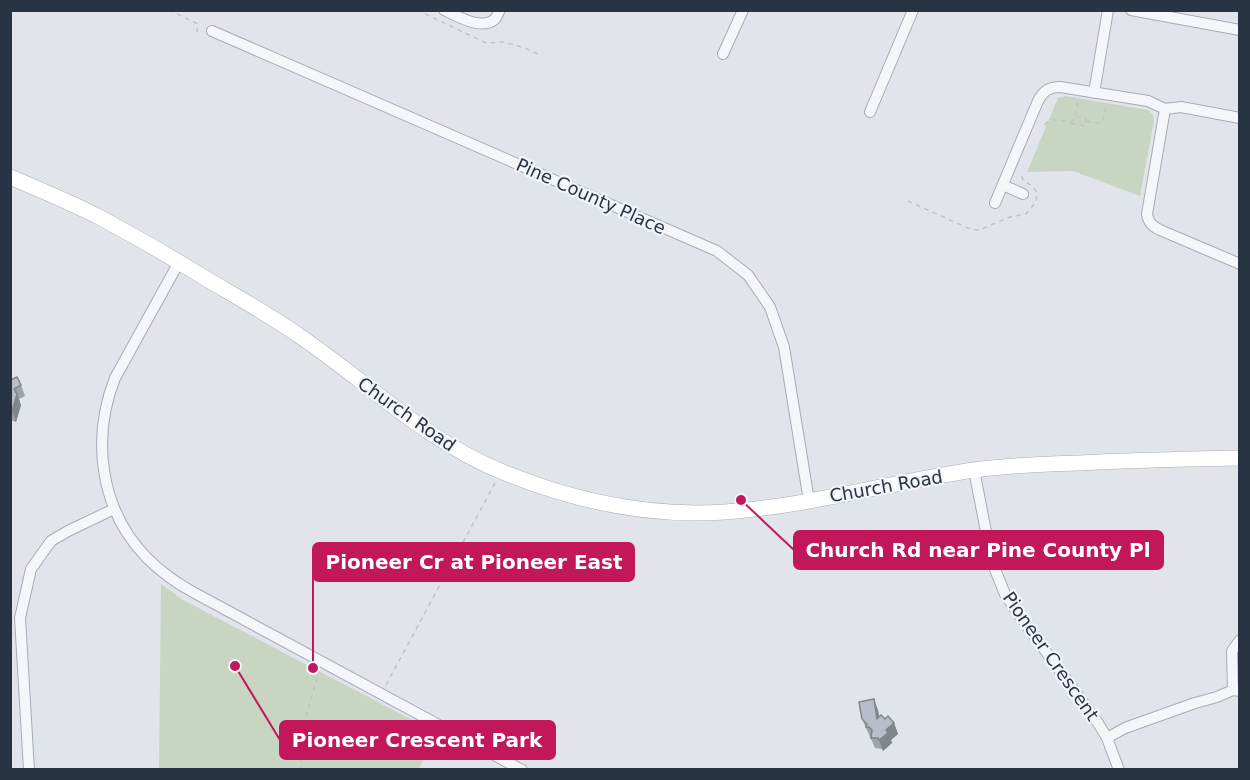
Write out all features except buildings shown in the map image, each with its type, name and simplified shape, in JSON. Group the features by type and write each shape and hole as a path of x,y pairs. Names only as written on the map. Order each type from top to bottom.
{"main road":[{"name":"Church Road","path":"10,177 100,218 275,319 328,355 433,436 519,479 585,499 652,510 723,512 808,501 974,470 1019,465 1239,458"}],"street":[{"path":"444,10 473,23 484,24 495,20 500,10"},
{"path":"723,54 743,10"},
{"path":"870,112 913,10"},
{"path":"1094,93 1108,10"},
{"path":"1131,10 1239,30"},
{"name":"Pine County Place","path":"212,31 717,251 748,275 770,307 784,347 808,501"},
{"path":"995,203 1038,101 1044,92 1054,87 1148,101 1165,109 1186,107 1239,118"},
{"path":"1165,109 1147,214 1150,224 1239,264"},
{"path":"1003,185 1023,194"},
{"path":"179,262 122,364 106,403 102,429 102,460 108,493 123,527 145,557 175,582 522,770"},
{"name":"Pioneer Crescent","path":"974,470 992,562 1005,594 1087,707 1107,738 1119,770"},
{"path":"29,770 20,618 30,569 51,541 114,508"},
{"path":"1107,738 1125,728 1236,691 1232,651 1239,640"}],"path":[{"path":"169,10 198,24 197,32 212,31"},
{"path":"417,10 486,42 504,42 542,56"},
{"path":"1068,122 1074,120 1079,94"},
{"path":"1075,116 1086,119 1086,121 1102,122 1107,99"},
{"path":"1045,124 1052,119 1085,126 1086,121"},
{"path":"908,201 968,228 979,230 1010,217 1022,216 1032,209 1036,202 1037,192 1022,177"},
{"path":"381,694 495,482"},
{"path":"301,770 302,731 322,662"}],"green space":[{"path":"1065,96 1148,110 1153,115 1154,121 1140,196 1073,171 1027,172 1058,98"},
{"path":"161,584 183,600 437,733 419,769 159,769"}],"place":[{"name":"Church Rd near Pine County Pl","path":"741,500"},
{"name":"Pioneer Crescent Park","path":"235,666"},
{"name":"Pioneer Cr at Pioneer East","path":"313,668"}]}
